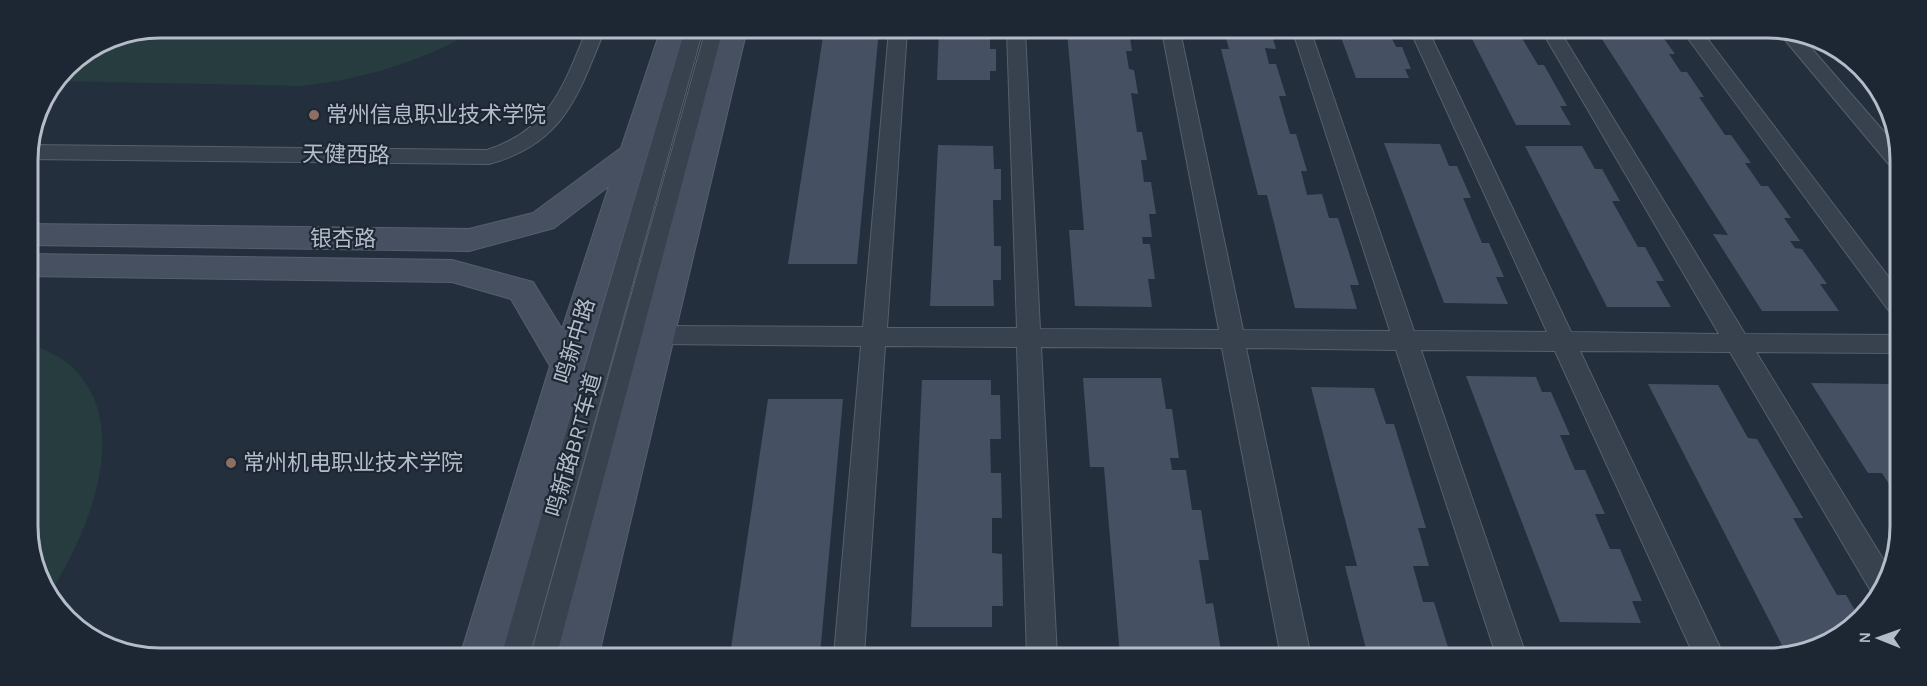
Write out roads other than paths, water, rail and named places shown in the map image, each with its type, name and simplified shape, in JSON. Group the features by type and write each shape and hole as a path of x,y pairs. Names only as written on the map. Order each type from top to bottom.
{"main road":[{"name":"鸣新中路","path":"483,648 567,366 670,38"},
{"path":"580,648 733,38"},
{"name":"银杏路","path":"38,234 469,240 543,221 634,153"},
{"name":"银杏路","path":"38,265 452,271 522,290 567,366"}],"lane":[{"name":"天健西路","path":"38,152 489,157 520,146 543,129 561,108 592,38"},
{"name":"鸣新路BRT车道","path":"517,648 691,38"},
{"name":"鸣新路BRT车道","path":"548,648 713,38"},
{"path":"850,648 897,38"},
{"path":"1016,38 1042,648"},
{"path":"1172,38 1294,648"},
{"path":"1304,38 1509,648"},
{"path":"1423,38 1705,648"},
{"path":"1555,38 1878,577"},
{"path":"1697,38 1890,296"},
{"path":"1796,41 1889,151"},
{"path":"659,335 1890,344"}],"place":[{"name":"常州信息职业技术学院","path":"314,115"},
{"name":"常州机电职业技术学院","path":"231,463"}]}
